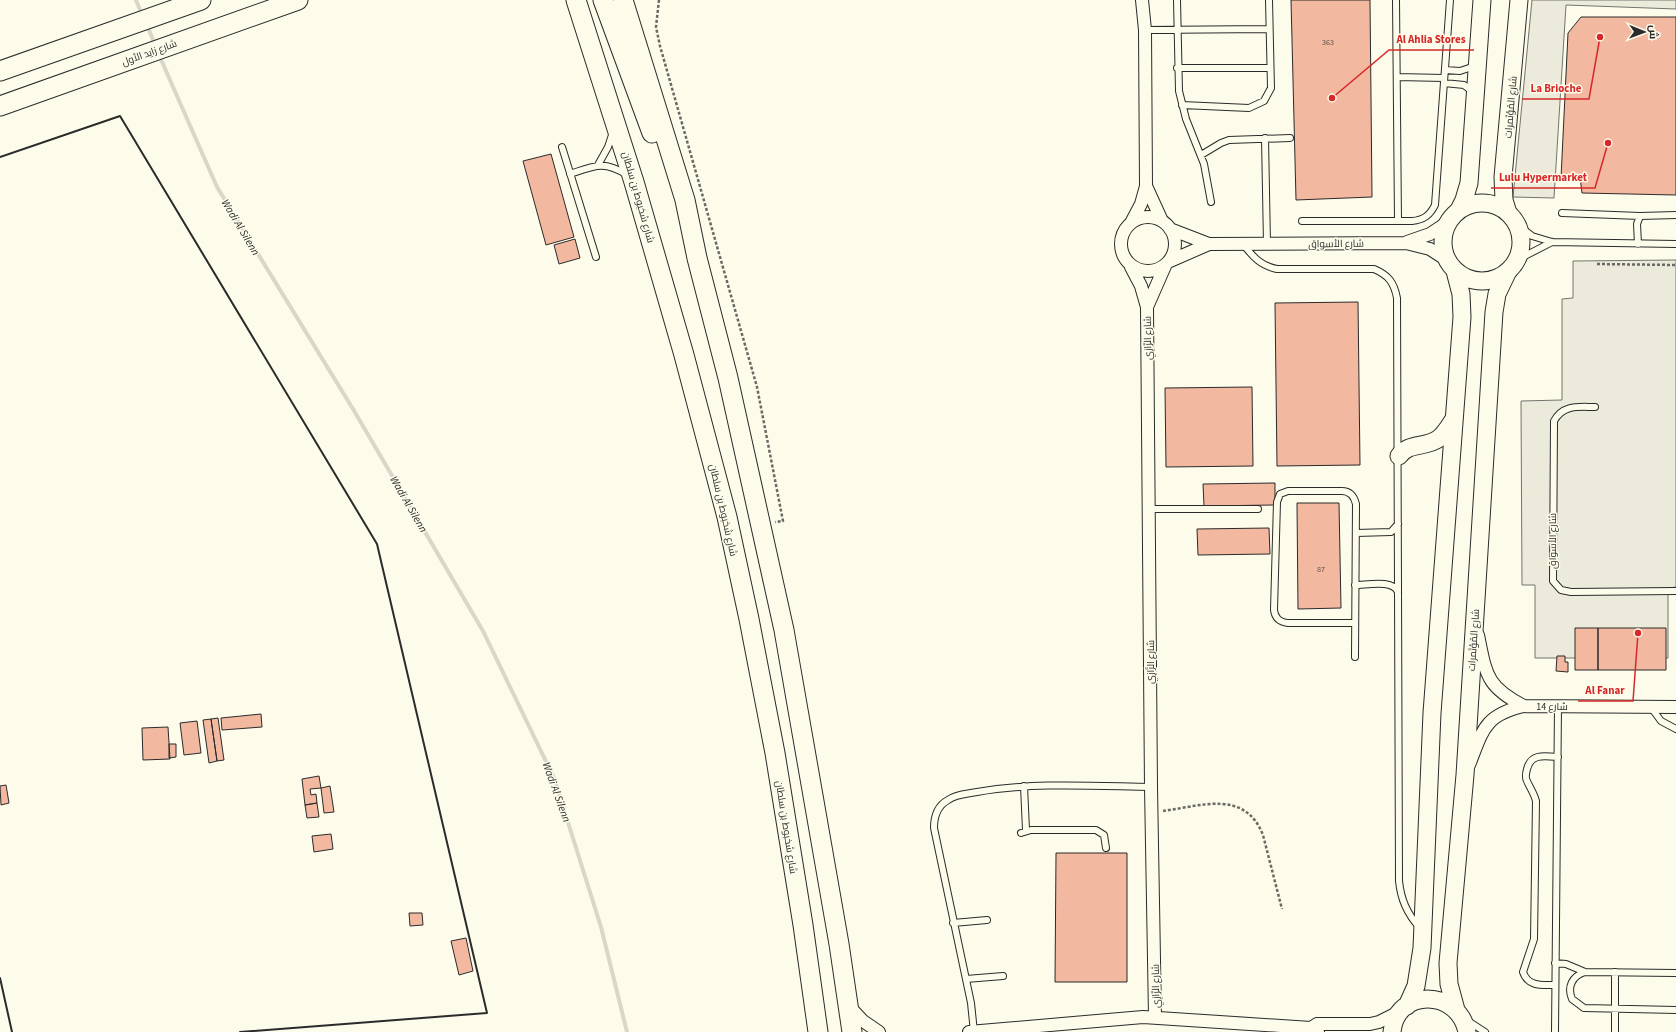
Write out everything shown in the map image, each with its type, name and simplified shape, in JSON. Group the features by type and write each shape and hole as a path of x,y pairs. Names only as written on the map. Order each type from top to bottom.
{"main road":[{"path":"0,71 201,0"},
{"name":"شارع زايد الأول","path":"0,106 298,0"},
{"path":"563,0 594,53"},
{"name":"شارع شخبوط بن سلطان","path":"576,0 634,182 714,466 748,612 775,753 803,925 818,1032"},
{"path":"603,0 658,148 685,200"},
{"path":"623,0 685,200 697,258 740,430 759,524 784,630 852,1032"},
{"path":"632,0 633,34"}],"street":[{"path":"1142,0 1145,30 1146,186 1141,204 1132,221 1124,231 1120,244 1123,257 1131,267 1138,270 1152,272 1167,264 1175,245 1146,186"},
{"path":"1392,1032 1396,1019 1413,994 1418,975 1423,931 1432,713 1462,304 1443,241 1454,216 1464,200 1469,184 1482,0"},
{"name":"شارع المُؤتَمرات","path":"1512,218 1504,200 1503,176 1519,0"},
{"path":"1451,265 1463,276 1481,281 1491,280 1511,266 1520,242 1512,218 1489,204 1469,205 1454,216"},
{"name":"شارع الأسواق","path":"1406,243 1430,234 1454,216"},
{"path":"1132,221 1147,217 1166,225"},
{"name":"شارع الأسواق","path":"1166,225 1209,244"},
{"name":"شارع الأسواق","path":"1167,264 1189,251 1209,244 1406,243 1430,249 1451,265"},
{"name":"شارع الرَّازِي","path":"1147,307 1155,286 1167,264"},
{"name":"شارع المُؤتَمرات","path":"1467,1032 1449,984 1448,963 1465,775 1494,312 1497,294 1511,266"},
{"name":"شارع الرَّازِي","path":"1131,267 1142,286 1147,307 1151,813 1155,1017"},
{"path":"1399,456 1410,447 1426,444 1438,438 1454,419"},
{"name":"شارع 14","path":"1475,619 1484,664 1491,681 1503,694 1524,706"},
{"name":"شارع 14","path":"1465,775 1481,734 1490,721 1502,712 1524,706 1676,706"},
{"path":"969,1032 1155,1017 1314,1030 1320,1024 1370,1024 1379,1022 1419,1000 1432,998 1449,1004 1459,1013"},
{"path":"848,1005 863,1021 879,1032"}],"lane":[{"path":"1177,0 1178,83 1182,105 1207,175 1211,202"},
{"path":"1182,105 1254,107 1264,101 1270,93 1269,0"},
{"path":"1396,0 1398,221"},
{"path":"1302,221 1418,221 1429,215 1435,204 1450,0"},
{"path":"1145,30 1270,29"},
{"path":"1445,70 1465,70 1477,65"},
{"path":"1177,68 1270,68"},
{"path":"1397,77 1444,81 1464,86 1475,95"},
{"path":"598,165 608,147 614,116"},
{"path":"1265,138 1267,244"},
{"path":"1201,155 1220,143 1229,140 1290,138"},
{"path":"562,147 596,257"},
{"path":"570,174 598,165 621,172 634,182"},
{"path":"1562,213 1640,216 1676,215"},
{"path":"1638,244 1637,224 1640,216"},
{"path":"1512,218 1532,236 1552,242 1676,244"},
{"path":"1511,266 1552,242"},
{"path":"1243,244 1256,260 1269,268 1277,270 1374,269 1391,279 1395,288 1397,298 1399,456 1398,881 1400,895 1405,908 1423,931"},
{"name":"شارع الأسواق","path":"1596,408 1568,408 1557,415 1554,421 1553,581 1561,590 1571,592 1676,592"},
{"path":"1355,623 1288,623 1280,621 1276,618 1274,610 1278,498 1280,494 1288,492 1342,491 1349,492 1355,499 1356,504 1355,657"},
{"path":"1149,509 1258,509"},
{"path":"1356,533 1391,532 1399,523"},
{"path":"1355,585 1390,584 1396,588 1399,593"},
{"path":"1555,1032 1558,706"},
{"path":"1650,706 1661,721 1676,729"},
{"path":"1555,985 1532,983 1526,978 1523,972 1534,939 1536,824 1535,795 1527,782 1526,773 1532,758 1536,756 1558,756"},
{"path":"974,1032 966,979 934,828 934,819 937,812 946,800 958,795 1024,786 1151,787"},
{"path":"1024,786 1024,832 1096,830 1104,836 1106,848"},
{"path":"953,923 987,920"},
{"path":"1555,963 1566,964 1584,972 1676,973"},
{"path":"1584,972 1576,976 1570,984 1570,994 1575,1003 1584,1008 1676,1010"},
{"path":"1615,972 1615,1032"},
{"path":"966,979 1003,976"},
{"path":"1459,1013 1485,1032"}],"path":[{"path":"659,0 656,17 659,41 757,387 783,521 759,524"},
{"path":"1597,264 1676,265"},
{"path":"1151,813 1218,803 1227,803 1243,809 1260,827 1282,909"}],"shaded area":[{"path":"1532,0 1676,0 1676,9 1566,5 1554,198 1513,197"},
{"path":"1676,260 1676,587 1668,588 1668,658 1535,658 1535,585 1522,585 1521,401 1562,400 1562,299 1573,298 1573,261"}],"building":[{"path":"1291,0 1370,0 1372,197 1296,200"},
{"path":"1581,17 1676,17 1676,195 1582,193 1580,177 1561,178 1568,33"},
{"path":"551,154 574,237 546,245 523,161"},
{"path":"575,239 580,258 559,264 554,245"},
{"path":"1358,302 1360,465 1277,466 1275,303"},
{"path":"1252,387 1253,466 1166,467 1165,388"},
{"path":"1275,483 1275,505 1204,506 1203,484"},
{"path":"1297,503 1339,503 1341,608 1298,609"},
{"path":"1269,528 1270,554 1198,555 1197,529"},
{"path":"1575,628 1598,628 1598,670 1575,670"},
{"path":"1598,628 1666,628 1666,670 1598,670"},
{"path":"1557,656 1565,656 1565,662 1568,662 1568,672 1556,671"},
{"path":"261,714 262,727 222,730 221,718"},
{"path":"218,718 224,760 217,761 211,719"},
{"path":"211,719 217,761 209,763 203,720"},
{"path":"197,721 201,753 184,755 180,723"},
{"path":"168,727 170,759 143,760 142,728"},
{"path":"169,744 176,744 176,757 169,758"},
{"path":"319,776 321,788 310,789 311,795 316,794 317,803 305,805 302,779"},
{"path":"6,785 9,803 1,805 0,786"},
{"path":"330,786 334,812 324,813 321,788"},
{"path":"317,803 319,817 307,818 305,805"},
{"path":"331,834 333,849 314,852 312,836"},
{"path":"1056,853 1127,853 1127,982 1055,982"},
{"path":"409,913 422,913 423,925 410,926"},
{"path":"466,938 473,971 459,975 451,941"}],"waterway":[{"name":"Wadi Al Silenn","path":"136,0 142,15"},
{"name":"Wadi Al Silenn","path":"147,25 155,45"},
{"name":"Wadi Al Silenn","path":"159,55 217,187 353,409 483,631 554,778 601,927 627,1032"}],"wall":[{"path":"0,157 120,116 377,544 487,1013 240,1032"},
{"path":"0,978 12,1032"}],"place":[{"name":"La Brioche","path":"1600,37"},
{"name":"Al Ahlia Stores","path":"1332,98"},
{"name":"Lulu Hypermarket","path":"1608,143"},
{"name":"Al Fanar","path":"1638,633"}]}
